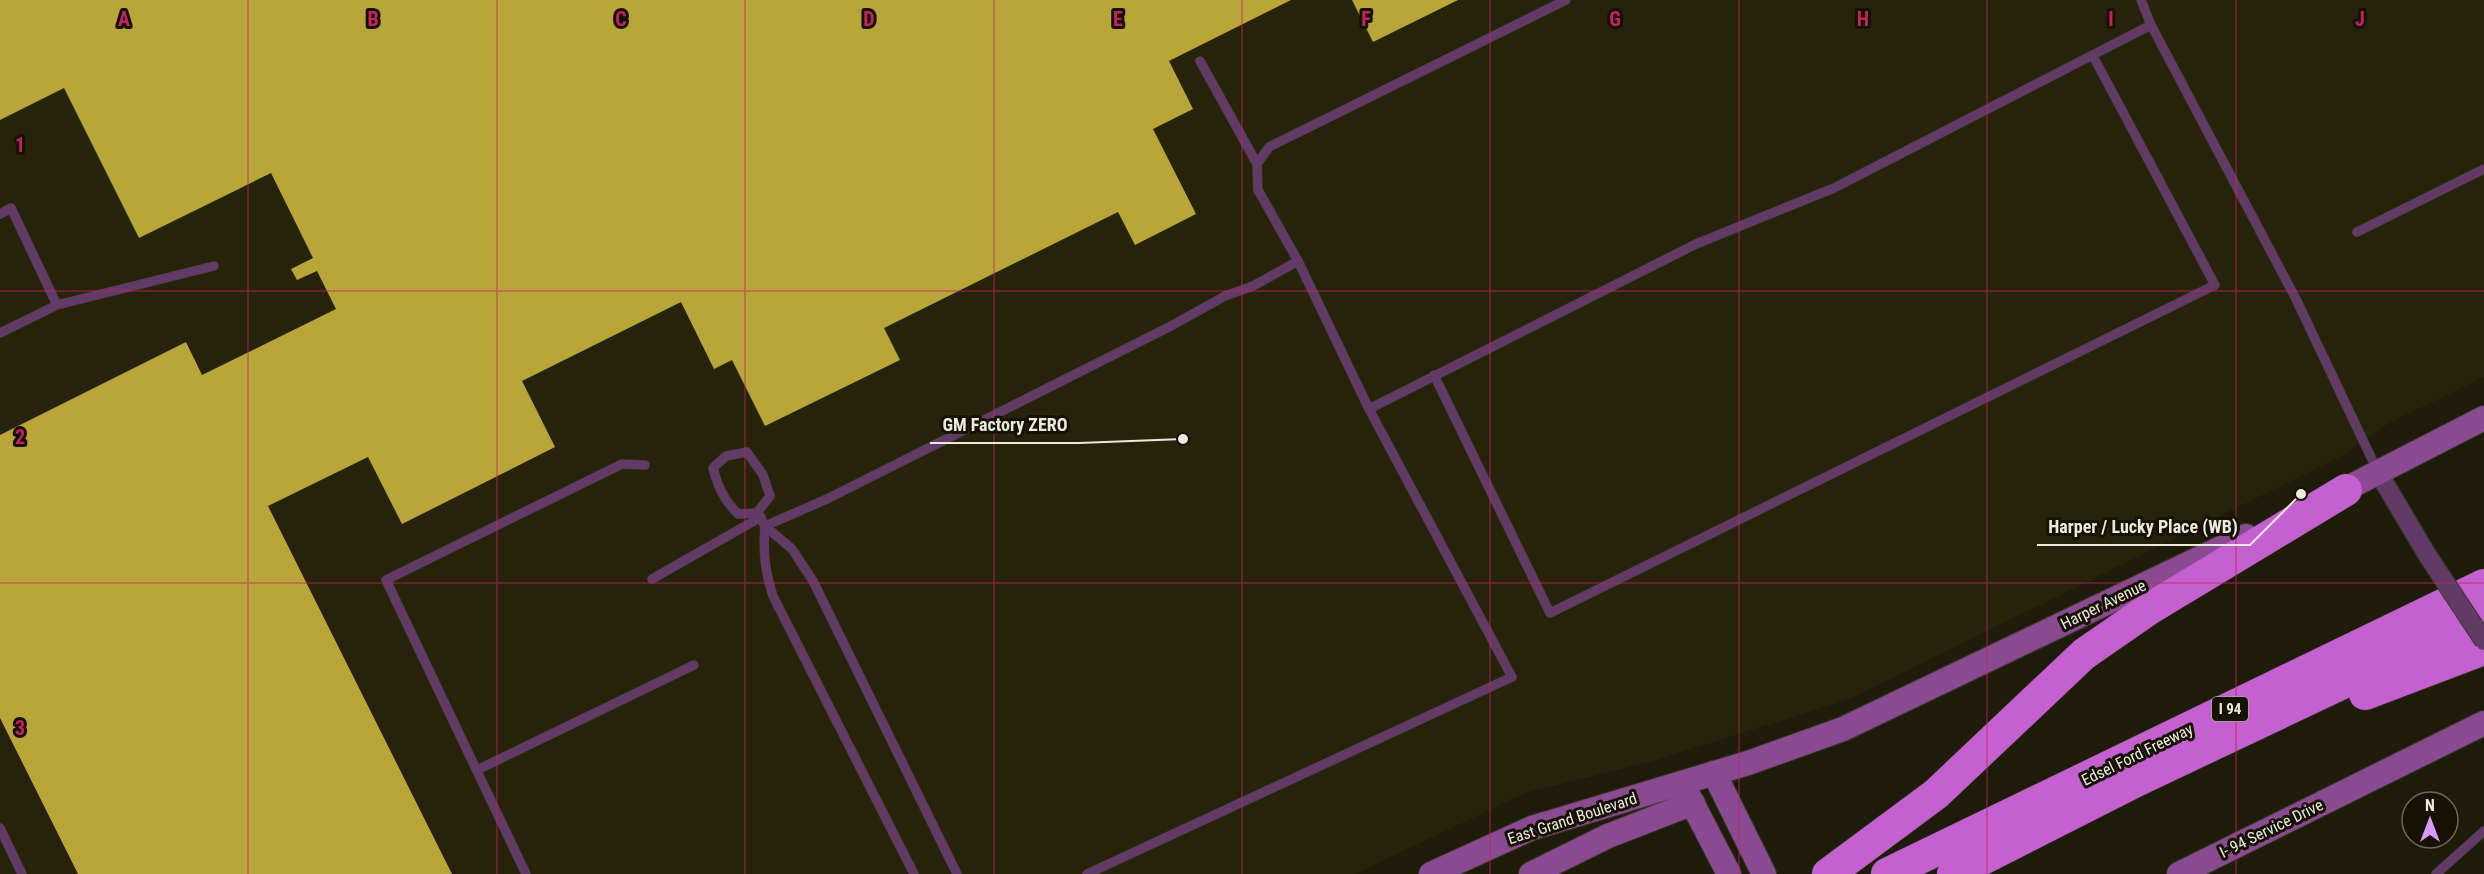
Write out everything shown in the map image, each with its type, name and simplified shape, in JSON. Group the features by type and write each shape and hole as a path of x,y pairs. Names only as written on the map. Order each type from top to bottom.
{"highway":[{"path":"1827,874 1936,794 2084,654 2149,609 2346,490"},
{"name":"Edsel Ford Freeway","path":"1887,874 2484,585"},
{"name":"Edsel Ford Freeway","path":"1953,874 2136,781 2484,616"},
{"path":"2136,781 2484,649"}],"street":[{"name":"Harper Avenue","path":"1714,773 1844,729 2127,592 2346,490 2484,418"},
{"path":"2378,472 2426,553 2484,641"},
{"name":"I- 94 Service Drive","path":"2194,871 2364,782 2484,723"},
{"path":"1714,773 1764,874"},
{"name":"East Grand Boulevard","path":"1531,874 1635,825 1687,793 1714,773"},
{"path":"1687,793 1725,866"},
{"name":"East Grand Boulevard","path":"1431,874 1532,828 1687,793"}],"lane":[{"path":"1257,164 1269,147 1566,0"},
{"path":"2141,0 2151,25 2296,299 2378,472"},
{"path":"1369,409 1696,244 1834,188 2151,25"},
{"path":"1434,375 1550,613 2215,285 2093,56"},
{"path":"1086,874 1512,678 1369,409 1298,261 1258,190 1257,164 1200,61"},
{"path":"2357,232 2484,169"},
{"path":"0,214 11,208 57,305"},
{"path":"651,579 761,519 827,499 1298,261"},
{"path":"0,333 57,305 214,266"},
{"path":"914,874 772,596 765,573 763,554 761,519 770,496 764,474 747,452 726,456 713,468 717,486 727,503 738,514 761,519 792,549 813,581 957,874"},
{"path":"526,874 386,580 622,464 645,465"},
{"path":"477,770 694,665"},
{"path":"0,828 22,874"},
{"path":"2436,874 2484,831"}],"shaded area":[{"path":"0,0 2484,0 2484,377 2389,423 2343,455 1850,699 1653,761 1525,793 1355,874 0,874"}],"building":[{"path":"0,0 1291,0 1169,61 1193,109 1153,129 1196,214 1135,245 1118,212 884,328 900,360 765,426 732,360 714,369 681,302 522,381 555,447 402,524 368,457 268,506 452,874 78,874 0,718 0,435 186,342 202,375 336,309 317,271 297,280 291,269 313,258 271,173 139,238 64,88 0,120"},
{"path":"1352,0 1458,0 1373,42"}],"place":[{"name":"GM Factory ZERO","path":"1183,439"},
{"name":"Harper / Lucky Place (WB)","path":"2301,494"}]}
